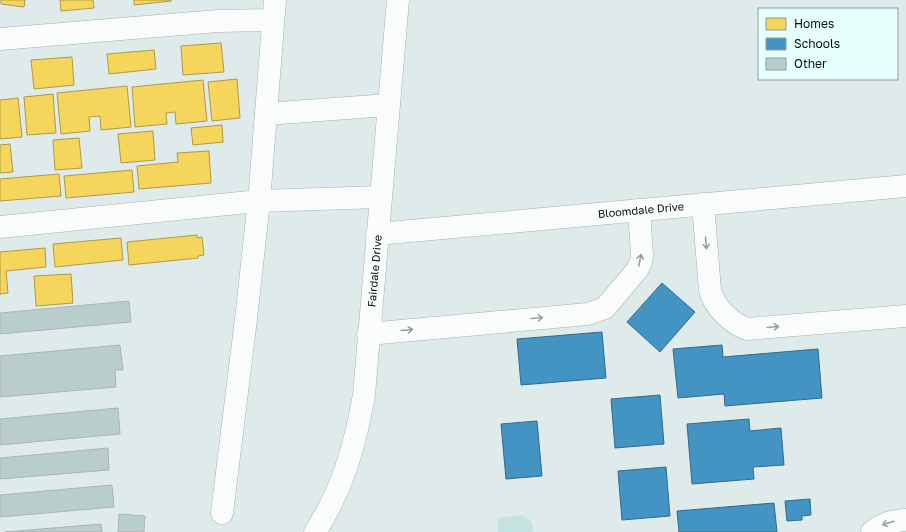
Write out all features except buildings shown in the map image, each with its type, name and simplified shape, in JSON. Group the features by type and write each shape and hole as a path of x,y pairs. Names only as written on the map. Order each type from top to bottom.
{"street":[{"name":"Fairdale Drive","path":"315,532 337,492 349,462 358,430 364,395 368,334 398,0"},
{"path":"0,39 218,21 274,10 259,202 222,513"},
{"path":"266,114 388,105"},
{"name":"Bloomdale Drive","path":"377,234 906,186"},
{"path":"0,227 259,202 380,197"},
{"path":"703,204 712,299 717,307 741,326 747,329 906,316"},
{"path":"368,334 588,314 605,308 637,270 641,262 642,255 639,210"},
{"path":"872,532 880,526 892,521 906,520"}],"shaded area":[{"path":"522,515 532,522 533,532 498,532 498,518"}]}
